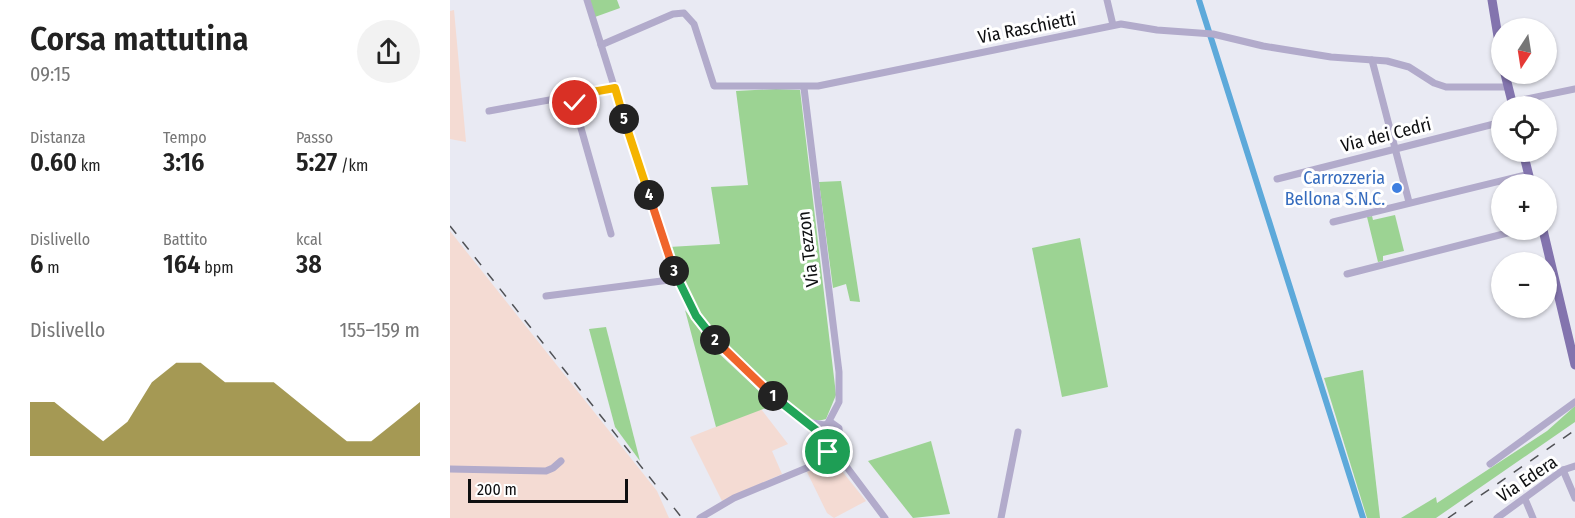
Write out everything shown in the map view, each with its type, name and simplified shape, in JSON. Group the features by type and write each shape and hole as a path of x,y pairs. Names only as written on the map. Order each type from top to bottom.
{"main road":[{"path":"1492,0 1495,18"},
{"path":"1507,84 1510,96"},
{"path":"1526,162 1529,174"},
{"path":"1545,240 1575,365"}],"street":[{"path":"587,0 677,279 696,316 709,333 763,386 821,438 833,444"},
{"path":"1107,0 1113,25"},
{"name":"Via Raschietti","path":"601,45 673,15 684,13 694,24 714,86 804,87 1113,25 1213,34 1296,52 1372,60 1409,67 1440,86 1508,87"},
{"path":"1372,60 1409,202"},
{"name":"Via Tezzon","path":"804,87 839,372 837,408 840,453 846,467"},
{"path":"489,111 615,88"},
{"path":"1546,96 1575,89"},
{"path":"575,95 577,114 611,234"},
{"name":"Via dei Cedri","path":"1277,179 1491,125"},
{"path":"1333,222 1491,183"},
{"path":"1347,274 1491,237"},
{"path":"546,296 677,279"},
{"path":"1490,464 1575,402"},
{"name":"Via Tezzon","path":"820,462 828,450 821,438 826,424 837,408"},
{"path":"805,422 840,428"},
{"path":"1001,518 1018,432"},
{"path":"700,518 734,498 820,462 832,453 833,444 840,438"},
{"path":"833,444 835,453 885,518"},
{"path":"450,469 546,471 561,461"},
{"path":"820,462 837,461 846,467"},
{"name":"Via Edera","path":"1497,518 1563,470 1575,466"},
{"path":"1563,470 1575,498"},
{"path":"1525,499 1533,518"}],"shaded area":[{"path":"454,10 466,142 450,139 450,11"},
{"path":"450,231 657,491 669,518 450,518"},
{"path":"761,409 788,444 772,451 782,474 722,501 690,437"},
{"path":"833,460 866,501 834,518 827,513 807,472"}],"green space":[{"path":"590,0 617,0 620,8 595,17"},
{"path":"800,90 836,395 826,419 822,420 809,418 786,403 714,335 690,298 669,247 720,244 711,187 748,185 736,91"},
{"path":"841,181 860,302 850,301 846,284 833,288 819,182"},
{"path":"1395,215 1404,251 1383,256 1383,261 1378,262 1367,217 1372,216 1373,220"},
{"path":"1080,238 1108,387 1062,397 1032,248"},
{"path":"685,310 712,347 774,405 716,427"},
{"path":"606,327 640,461 615,427 589,329"},
{"path":"1363,370 1380,518 1367,518 1324,378"},
{"path":"1575,406 1575,422 1436,518 1401,518 1436,497 1437,503 1547,431"},
{"path":"931,441 950,514 913,518 868,461"}],"waterway":[{"path":"1199,0 1363,518"}],"railway":[{"path":"450,226 682,518"},
{"path":"1448,518 1575,430"}],"place":[{"name":"Carrozzeria Bellona S.N.C.","path":"1397,188"}],"route":[{"path":"575,103 575,95 615,88 660,233 680,286 696,316 725,350 798,418 816,430 828,452"}]}
